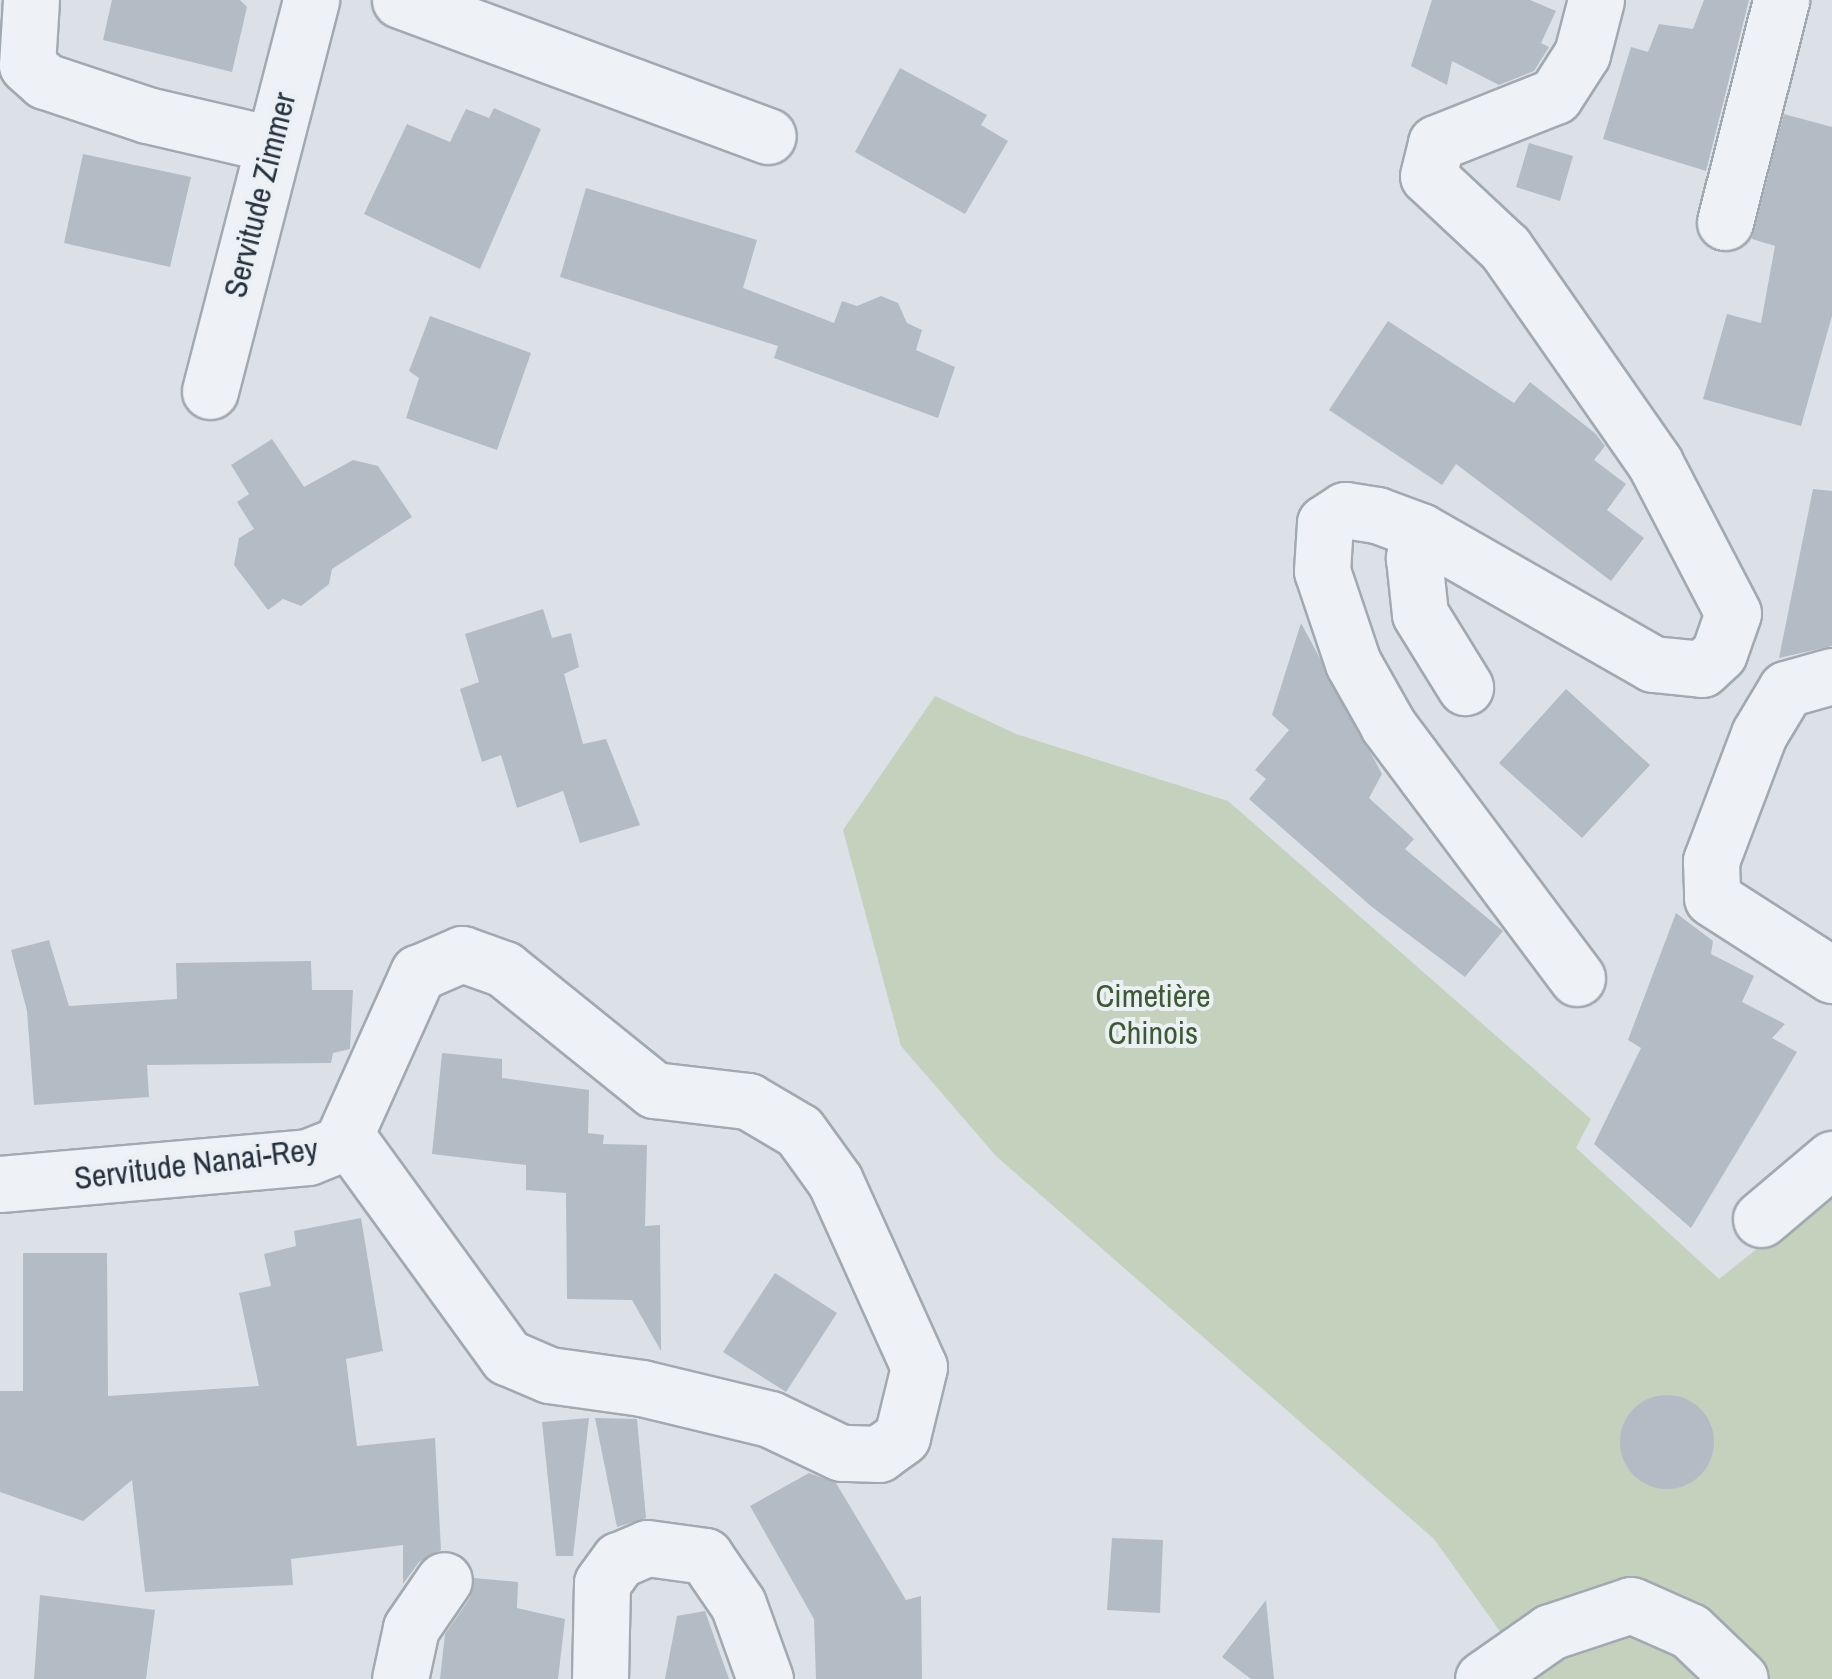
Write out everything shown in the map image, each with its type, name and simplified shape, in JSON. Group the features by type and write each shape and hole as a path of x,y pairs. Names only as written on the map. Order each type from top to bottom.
{"street":[{"path":"31,0 27,64 45,81 147,115 272,144"},
{"name":"Servitude Zimmer","path":"210,391 311,0"},
{"path":"400,0 768,136"},
{"path":"1577,978 1456,822 1353,663 1322,571 1325,523 1345,510 1420,532 1653,664 1702,668 1719,653 1733,613 1655,463 1505,248 1428,176 1436,144 1555,96 1582,54 1596,0"},
{"path":"1725,222 1781,0"},
{"path":"1420,532 1414,558 1420,614 1465,687"},
{"path":"1832,676 1786,688 1759,734 1711,861 1712,898 1832,974"},
{"name":"Servitude Nanai-Rey","path":"0,1184 308,1157 341,1144 418,972 462,954 504,969 654,1090 748,1101 799,1131 835,1181 919,1367 902,1436 878,1454 841,1453 770,1419 642,1388 549,1375 506,1357 346,1135"},
{"path":"1761,1219 1832,1160"},
{"path":"600,1679 602,1584 619,1560 647,1548 705,1556 738,1604 766,1679"},
{"path":"400,1679 410,1628 444,1580"},
{"path":"1489,1674 1550,1632 1632,1605 1690,1631 1740,1679"}],"green space":[{"name":"Cimetière Chinois","path":"935,696 1016,734 1228,801 1591,1119 1576,1148 1719,1279 1832,1189 1832,1679 1534,1679 1434,1539 996,1156 901,1046 843,830"}],"building":[{"path":"112,0 240,0 247,7 232,72 103,40"},
{"path":"1432,0 1530,0 1556,11 1541,43 1549,47 1534,71 1499,85 1452,61 1447,85 1411,66"},
{"path":"1704,0 1749,0 1706,171 1603,139 1631,47 1648,52 1659,24 1693,29"},
{"path":"900,68 987,115 981,125 1008,141 965,214 855,152"},
{"path":"494,108 541,129 480,269 364,214 407,124 450,142 466,109 489,118"},
{"path":"1784,114 1832,127 1832,316 1801,426 1703,399 1727,314 1761,323 1775,246 1752,239"},
{"path":"1529,143 1573,156 1560,201 1516,187"},
{"path":"83,154 191,177 170,267 64,243"},
{"path":"586,188 757,240 743,288 834,323 842,301 857,306 881,296 898,303 907,323 922,330 916,350 955,367 938,418 774,358 778,346 560,277"},
{"path":"430,316 531,353 497,450 406,418 419,378 409,371"},
{"path":"1388,321 1514,403 1530,382 1596,434 1605,446 1594,460 1626,484 1607,510 1644,538 1611,581 1456,464 1442,485 1329,410"},
{"path":"272,439 304,487 353,460 378,466 412,517 332,569 329,584 301,606 283,599 268,610 234,565 239,538 254,529 237,502 249,494 231,465"},
{"path":"1813,489 1832,491 1832,646 1779,658"},
{"path":"543,609 552,638 571,633 579,667 564,674 583,744 606,739 640,825 580,843 563,791 517,808 501,755 482,762 460,689 479,682 465,634"},
{"path":"1301,623 1382,774 1369,798 1414,839 1405,849 1503,931 1465,977 1372,907 1249,799 1266,779 1255,770 1289,730 1272,715"},
{"path":"1566,689 1650,765 1582,838 1499,763"},
{"path":"1676,913 1713,941 1711,954 1754,976 1742,1002 1785,1024 1772,1038 1797,1052 1691,1228 1594,1144 1641,1048 1628,1040"},
{"path":"49,940 69,1006 177,999 176,963 311,961 312,990 353,990 350,1049 333,1053 331,1063 147,1065 149,1097 34,1105 27,1011 11,950"},
{"path":"442,1053 502,1059 502,1078 589,1090 588,1133 604,1135 603,1144 647,1145 645,1226 660,1225 661,1351 632,1300 567,1299 566,1193 526,1190 526,1165 432,1154"},
{"path":"361,1218 383,1351 346,1359 357,1446 435,1438 441,1550 419,1562 403,1584 403,1545 291,1559 293,1585 145,1592 132,1480 83,1521 0,1492 0,1391 23,1391 23,1253 107,1253 108,1396 259,1386 239,1293 271,1286 264,1254 296,1246 294,1231"},
{"path":"775,1273 837,1313 786,1392 723,1352"},
{"path":"1667,1395 1685,1399 1700,1409 1710,1424 1714,1442 1710,1460 1700,1475 1685,1485 1667,1489 1649,1485 1634,1475 1624,1460 1620,1442 1624,1424 1634,1409 1649,1399"},
{"path":"589,1418 573,1556 556,1556 542,1422"},
{"path":"595,1418 637,1419 646,1518 617,1527"},
{"path":"809,1473 836,1483 906,1600 921,1596 922,1679 816,1679 814,1619 750,1506"},
{"path":"1112,1538 1163,1540 1160,1613 1107,1610"},
{"path":"474,1578 518,1582 517,1608 565,1619 558,1679 440,1679 445,1634 470,1598"},
{"path":"40,1595 155,1610 146,1679 34,1679"},
{"path":"1266,1600 1274,1679 1251,1679 1222,1657"},
{"path":"705,1611 729,1679 665,1679 677,1616"}]}
